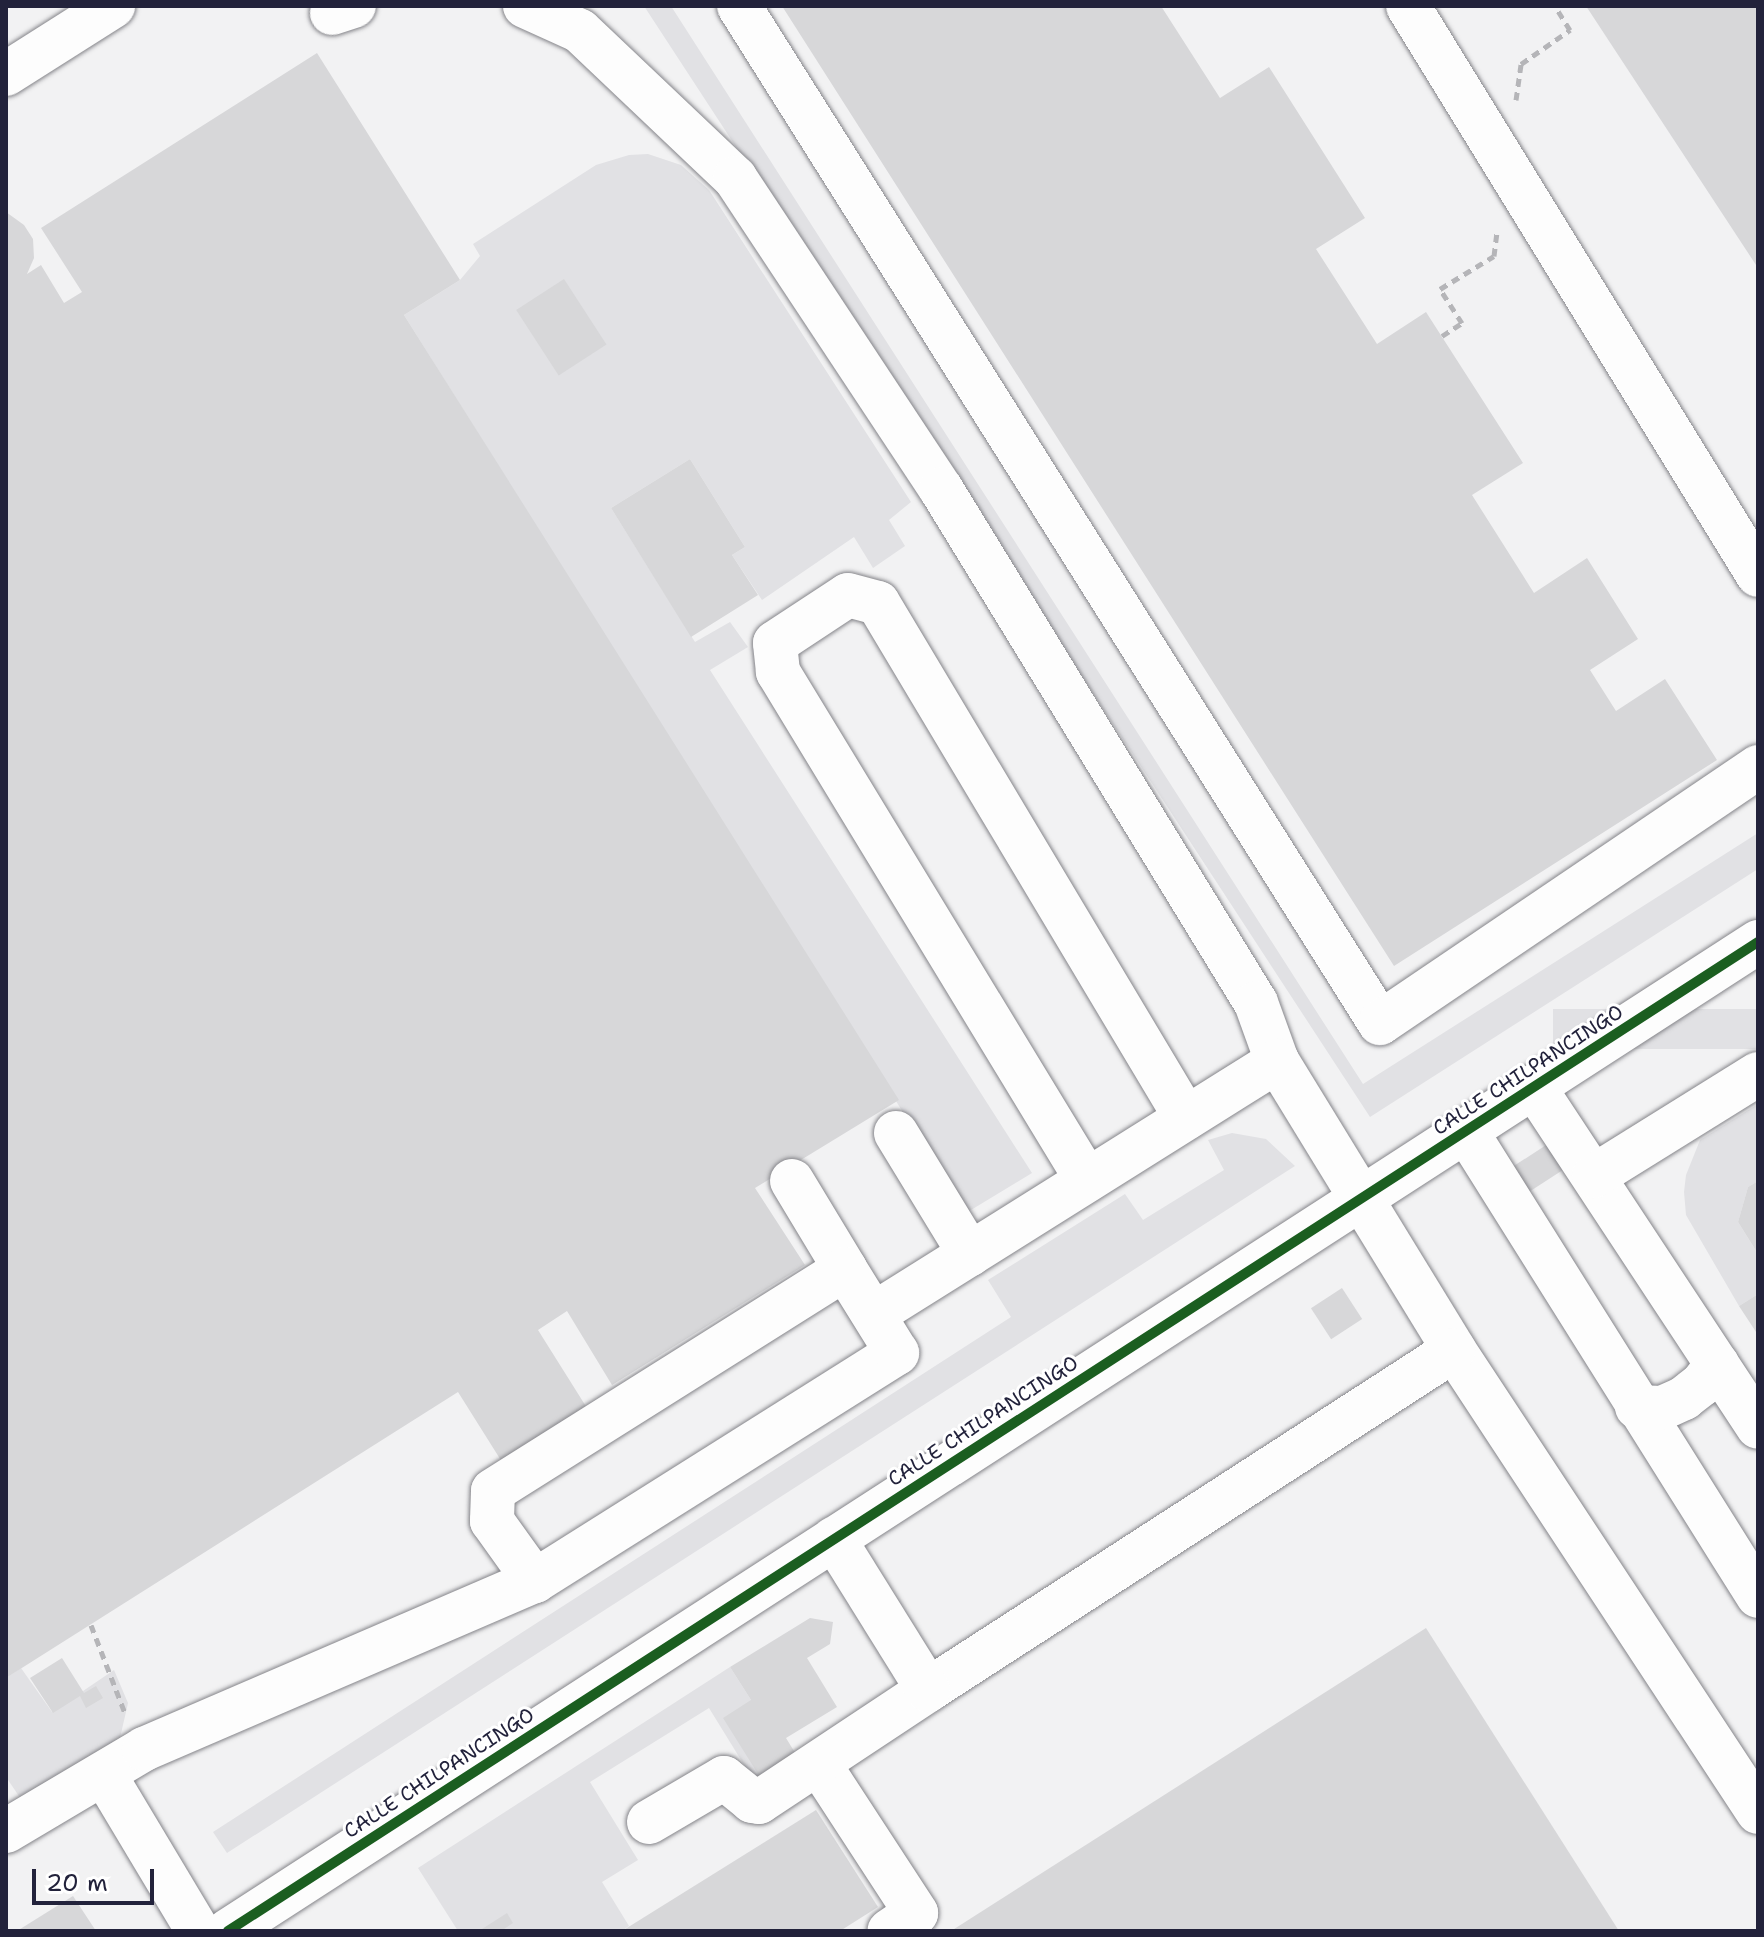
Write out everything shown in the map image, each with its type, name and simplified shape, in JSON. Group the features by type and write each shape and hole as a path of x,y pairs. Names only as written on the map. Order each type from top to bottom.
{"street":[{"path":"6,74 113,6"},
{"path":"525,6 580,31 735,178 941,489 1256,1003 1277,1061 1360,1200 1454,1350 1758,1812"},
{"path":"739,6 1380,1023 1758,767"},
{"path":"1408,6 1758,575"},
{"path":"1087,1180 778,672 775,643 848,595 878,603 1186,1118"},
{"name":"CALLE CHILPANCINGO","path":"228,1931 1758,942"},
{"path":"874,1314 1277,1061"},
{"path":"1594,1176 1758,1074"},
{"path":"1534,1087 1758,1427"},
{"path":"1466,1131 1758,1596"},
{"path":"896,1133 970,1254"},
{"path":"6,1831 144,1749 535,1581 897,1353 792,1181"},
{"path":"535,1581 492,1521 493,1491 845,1269"},
{"path":"649,1822 717,1780 730,1780 755,1803 1454,1350"},
{"path":"1637,1407 1662,1408 1684,1398 1702,1384 1717,1364"},
{"path":"834,1539 928,1690"},
{"path":"819,1764 916,1913 889,1931"},
{"path":"104,1774 198,1931"}],"path":[{"path":"91,1625 114,1693"}],"shaded area":[{"path":"644,6 671,6 1363,1084 1758,833 1758,869 1370,1117"},
{"path":"648,154 681,165 709,190 911,502 889,520 905,546 873,568 854,537 762,600 732,555 745,547 690,459 611,508 695,642 730,622 748,647 710,670 1032,1173 966,1213 404,315 460,280 480,256 473,244 596,165 629,155"},
{"path":"1553,1009 1758,1009 1758,1049 1553,1049"},
{"path":"1758,1104 1758,1181 1748,1187 1738,1222 1758,1254 1758,1294 1739,1306 1686,1215 1684,1192 1686,1175 1700,1140"},
{"path":"1232,1133 1266,1139 1295,1166 227,1853 213,1832 1011,1317 988,1280 1125,1194 1143,1220 1224,1170 1208,1140"},
{"path":"730,1667 751,1700 768,1790 762,1794 709,1708 590,1782 638,1860 602,1882 629,1926 622,1931 458,1931 418,1868"},
{"path":"21,1668 52,1712 114,1670 128,1703 120,1738 23,1802 6,1777 6,1678"}],"building":[{"path":"782,6 1161,6 1220,98 1269,67 1365,218 1316,249 1377,344 1426,312 1523,463 1472,495 1534,593 1587,558 1638,639 1590,670 1616,711 1665,679 1717,760 1394,966"},
{"path":"1586,6 1758,6 1758,268"},
{"path":"317,53 460,280 404,315 899,1100 755,1188 805,1265 612,1385 567,1311 538,1330 587,1408 502,1462 458,1392 6,1678 6,212 24,225 33,239 34,258 27,274 41,265 64,303 82,292 41,228"},
{"path":"564,279 606,344 559,375 516,310"},
{"path":"690,459 745,547 732,555 758,595 691,637 611,508"},
{"path":"1560,1136 1576,1161 1529,1192 1512,1167"},
{"path":"1758,1181 1758,1254 1738,1222 1748,1187"},
{"path":"1342,1288 1362,1319 1331,1339 1311,1308"},
{"path":"1758,1294 1758,1335 1739,1306"},
{"path":"810,1618 833,1622 830,1644 807,1658 837,1707 786,1738 805,1769 768,1790 723,1718 751,1700 730,1667"},
{"path":"1426,1628 1619,1931 951,1931"},
{"path":"62,1658 84,1693 96,1686 103,1698 86,1708 80,1696 53,1713 30,1678"},
{"path":"816,1810 878,1907 840,1931 622,1931"},
{"path":"73,1896 96,1931 17,1931"},
{"path":"507,1913 513,1923 501,1931 483,1931 482,1929"}],"cycle path":[{"path":"228,1931 1758,942"}]}
